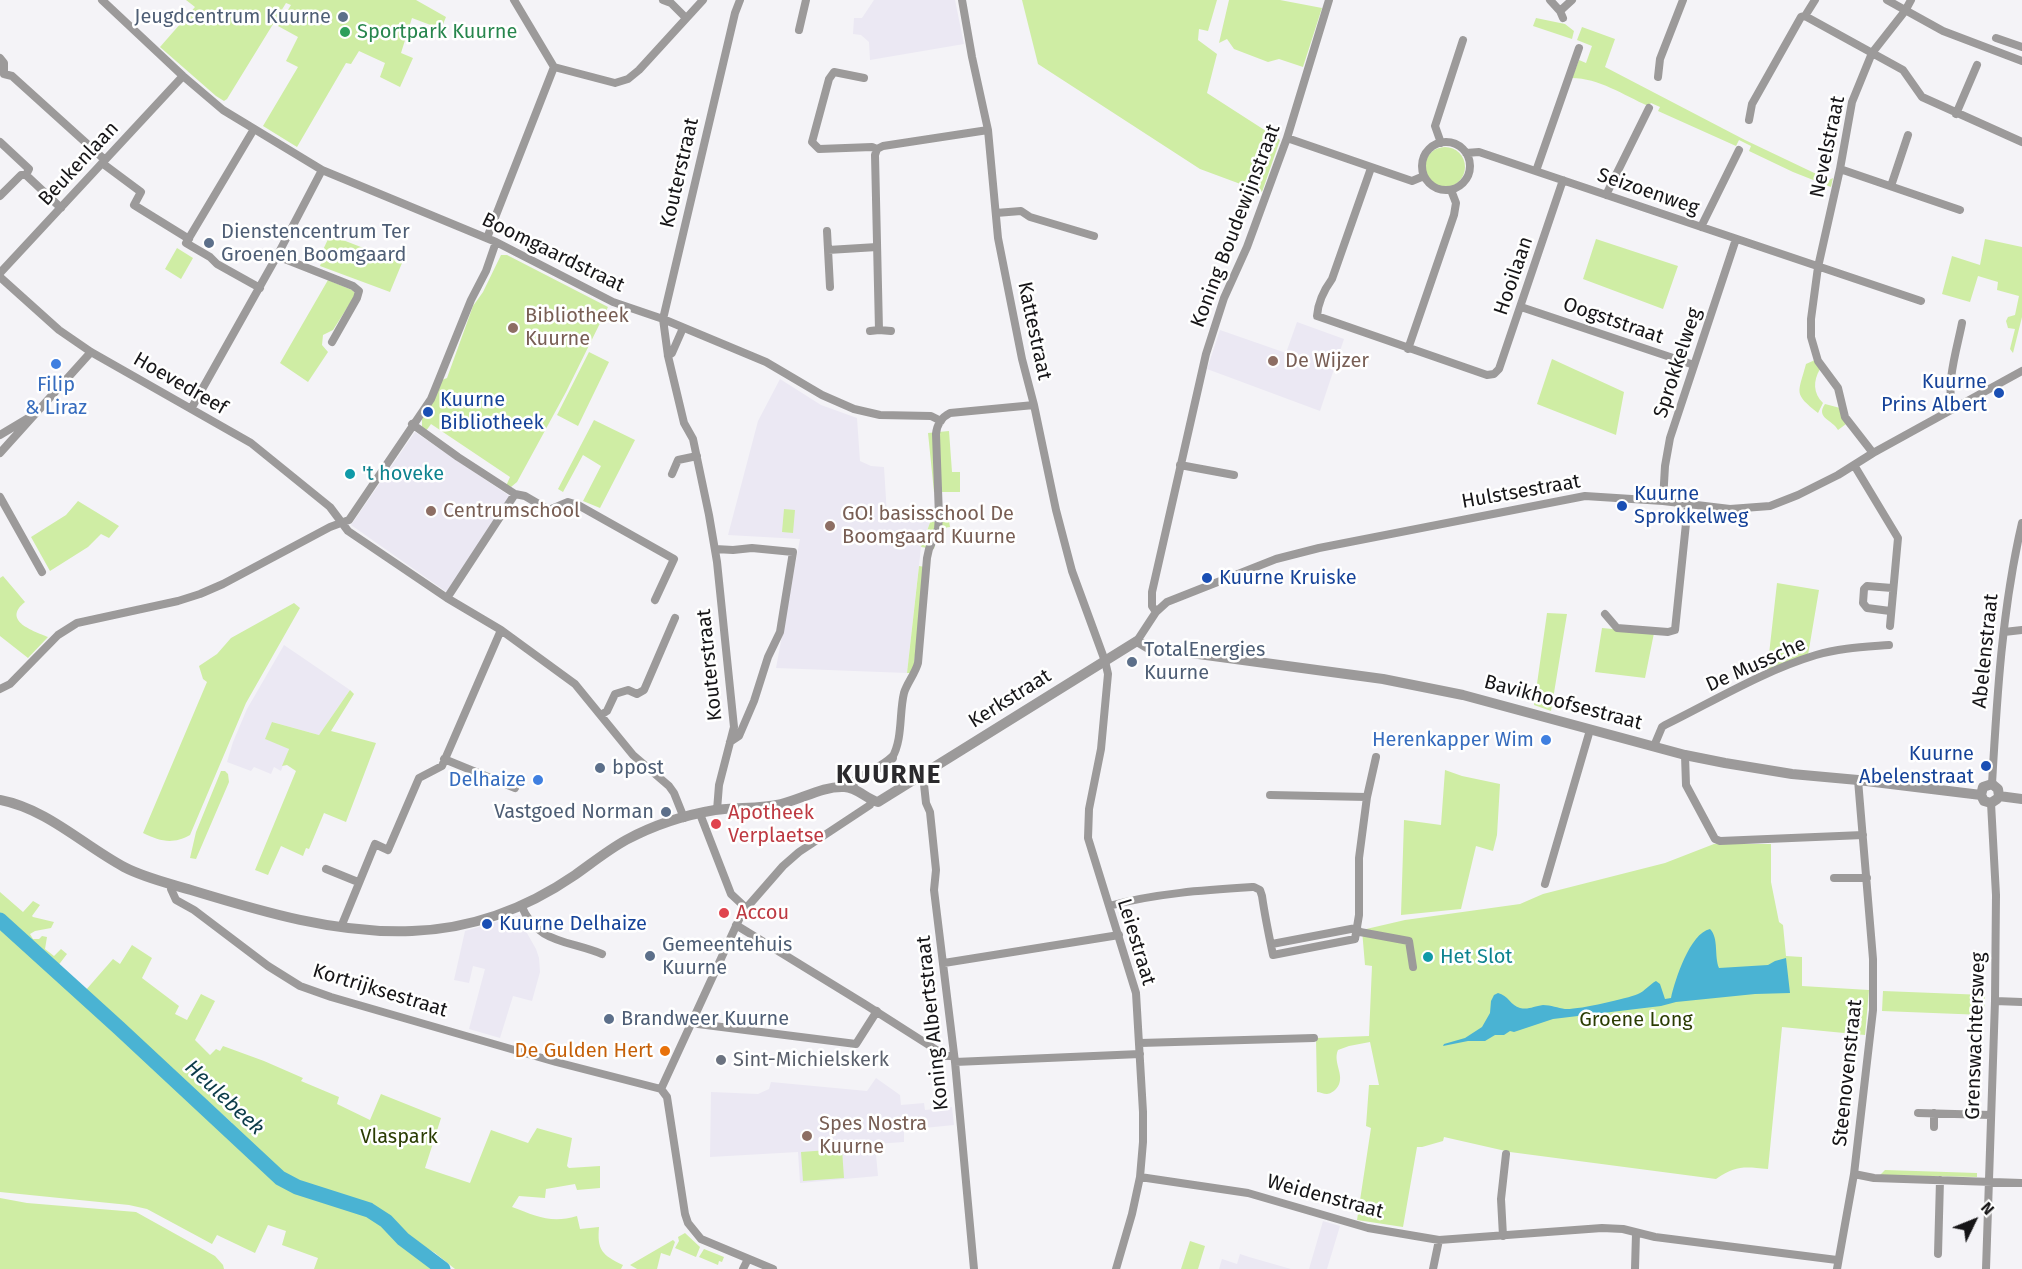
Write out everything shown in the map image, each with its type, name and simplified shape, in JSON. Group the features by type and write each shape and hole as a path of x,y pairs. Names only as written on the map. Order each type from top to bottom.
{"street":[{"name":"Boomgaardstraat","path":"102,0 223,110 322,170 491,240 613,302 766,362 822,395 854,410 880,415 931,416 941,421"},
{"path":"514,0 554,67 615,83 639,70 704,0"},
{"path":"663,0 671,3 686,18"},
{"name":"Kouterstraat","path":"717,810 719,785 734,727 715,549 697,456 693,439 684,423 663,320 735,13 740,0"},
{"path":"799,30 806,0"},
{"name":"Kattestraat","path":"962,0 988,130 998,238 1022,358 1072,571 1105,661"},
{"name":"Koning Boudewijnstraat","path":"1156,612 1152,606 1152,592 1206,354 1224,298 1247,247 1287,138 1329,0"},
{"path":"1550,0 1562,14 1572,0"},
{"path":"1659,77 1660,59 1683,0"},
{"path":"1749,120 1752,104 1801,17 1805,16 1815,0"},
{"path":"1887,0 1943,32 2022,61"},
{"name":"Nevelstraat","path":"1873,453 1845,417 1838,388 1818,361 1811,337 1811,319 1818,267 1840,170 1852,102 1872,53 1911,0"},
{"path":"1805,16 1903,70 1922,97 1956,114 2022,141"},
{"path":"1995,38 2022,47"},
{"path":"1441,142 1436,126 1463,40"},
{"path":"1536,171 1579,48"},
{"path":"0,58 4,63 2,75 12,76 103,161 141,192 134,205 189,238"},
{"path":"1956,114 1977,66"},
{"path":"0,689 10,684 58,635 77,623 200,594 330,527 350,520 430,399 471,300 486,271 491,240 554,67"},
{"path":"864,78 834,72 829,79 812,142 819,149 877,149 883,146 988,130"},
{"name":"Beukenlaan","path":"0,275 183,76"},
{"path":"1606,195 1649,108"},
{"path":"254,129 186,243 210,257 217,264 260,288"},
{"path":"1891,186 1908,135"},
{"path":"1287,138 1412,181 1424,176"},
{"path":"0,142 29,169 26,175"},
{"path":"1448,142 1466,153 1470,168 1464,182 1451,190 1435,188 1428,183 1422,169 1424,155 1434,145 1448,142"},
{"path":"877,149 875,155 877,247 875,330 891,332"},
{"path":"1701,227 1740,150"},
{"name":"Seizoenweg","path":"1466,153 1479,152 1921,301"},
{"path":"1371,168 1332,279 1325,288 1317,308 1317,316 1408,349 1454,215 1456,203 1451,190"},
{"path":"191,409 278,256 322,170"},
{"path":"1840,170 1960,210"},
{"path":"0,196 21,175 26,175"},
{"path":"26,175 61,208"},
{"name":"Hooilaan","path":"1408,349 1487,375 1494,374 1499,369 1563,180"},
{"path":"996,213 1021,211 1030,217 1094,236"},
{"path":"827,231 830,287"},
{"name":"Sprokkelweg","path":"1663,501 1665,466 1670,438 1736,239"},
{"path":"828,250 877,247"},
{"path":"278,256 353,286 359,291 332,342"},
{"name":"Hoevedreef","path":"0,275 59,330 92,352 251,443 330,507 341,523 358,538 447,598 501,630 575,684 633,755 669,786 684,818"},
{"name":"Oogststraat","path":"1521,307 1694,365"},
{"path":"1954,409 1950,401 1952,376 1962,323"},
{"path":"669,356 683,328"},
{"path":"0,453 92,352"},
{"name":"Hulstsestraat","path":"1156,612 1167,602 1276,559 1362,538 1585,496 1741,509 1770,506 1813,488 2022,371"},
{"path":"848,787 892,758 898,738 905,691 915,674 918,663 929,549 939,524 936,434 941,421 950,413 1034,405"},
{"path":"0,435 40,411"},
{"path":"412,424 515,494 525,496 549,510 568,502 578,505 674,559 655,600"},
{"path":"672,474 678,460 697,456"},
{"path":"1180,465 1234,475"},
{"path":"1854,465 1898,538 1890,626"},
{"path":"447,598 515,494"},
{"path":"0,496 42,572"},
{"path":"1605,614 1617,628 1668,632 1675,630 1688,504"},
{"name":"Abelenstraat","path":"1992,784 1995,712 2007,596 2022,523"},
{"name":"Kouterstraat","path":"715,549 752,548 793,552 780,632 768,657 754,701 739,736 730,742"},
{"path":"1890,611 1867,608 1863,603 1864,589 1867,586 1892,588"},
{"name":"Kerkstraat","path":"663,1091 736,925 746,908 783,866 799,852 870,805 872,801 878,802 923,775 1137,641 1156,612"},
{"path":"601,716 607,711 615,694 628,690 637,694 644,690 675,618"},
{"path":"341,927 375,844 388,850 419,778 442,766 501,630"},
{"path":"2004,632 2022,630"},
{"name":"Bavikhoofsestraat","path":"1137,641 1147,647 1423,687 1474,698 1725,764 1792,774 1981,795"},
{"name":"De Mussche","path":"1654,746 1665,725 1773,672 1815,655 1889,645"},
{"name":"Leiestraat","path":"1105,661 1108,674 1101,749 1087,824 1092,857 1136,993 1143,1132 1140,1177 1132,1215 1116,1269"},
{"path":"1545,884 1590,730"},
{"path":"1685,755 1686,785 1715,839 1720,841 1863,835"},
{"path":"1356,928 1359,915 1359,858 1367,796 1376,757"},
{"path":"444,759 515,788"},
{"name":"Koning Albertstraat","path":"923,775 926,802 930,812 936,870 934,890 944,963 974,1269"},
{"name":"Steenovenstraat","path":"1837,1265 1854,1174 1873,1001 1873,959 1858,780"},
{"path":"1995,799 1998,789 1992,784 1983,787 1981,795 1984,801 2022,799"},
{"path":"0,800 24,807 48,818 124,867 172,885 280,916 341,927 391,931 474,923 521,906 628,839 684,818 717,810 780,804 836,787 848,787 872,801"},
{"path":"1270,795 1367,796"},
{"name":"Grenswachtersweg","path":"1986,1269 1995,1001 1995,799"},
{"path":"700,814 731,894 746,908"},
{"path":"326,869 358,882"},
{"path":"1834,878 1867,878"},
{"name":"Kortrijksestraat","path":"172,885 171,890 176,900 188,906 268,966 300,986 342,1001 663,1091"},
{"path":"1109,906 1180,894 1254,887 1260,890 1268,937 1272,944 1356,928"},
{"path":"188,889 186,897 188,906"},
{"path":"521,906 527,919 541,933 602,954"},
{"path":"736,925 954,1059 1140,1054"},
{"path":"1356,928 1360,932 1409,940 1413,966"},
{"path":"944,963 1119,935"},
{"path":"1995,1001 2022,1002"},
{"path":"692,1022 856,1044 877,1011"},
{"path":"1140,1043 1314,1038"},
{"path":"663,1091 688,1222 701,1239 773,1269"},
{"path":"1918,1113 1991,1115"},
{"path":"1934,1113 1934,1127"},
{"path":"1503,1236 1501,1199 1506,1154"},
{"path":"1854,1174 1876,1178 2022,1183"},
{"name":"Weidenstraat","path":"1140,1177 1248,1193 1368,1228 1439,1240 1602,1228 1623,1229 1837,1265"},
{"path":"1938,1254 1940,1180"},
{"path":"1635,1269 1636,1233"},
{"path":"1433,1269 1439,1240"},
{"path":"743,1269 747,1259"}],"shaded area":[{"path":"874,0 955,0 964,44 870,60 869,42 861,35 853,34 854,18 862,18"},
{"name":"De Wijzer","path":"1297,322 1344,339 1320,411 1207,369 1220,330 1286,353"},
{"name":"GO! basisschool De Boomgaard Kuurne","path":"780,379 821,405 857,418 860,461 871,466 884,467 887,515 931,520 921,547 907,673 776,668 800,539 728,535 758,421"},
{"name":"Centrumschool","path":"415,432 511,497 448,593 351,525"},
{"path":"284,645 350,690 319,735 272,722 289,749 281,771 274,767 271,774 254,767 251,771 227,762 247,709"},
{"path":"520,915 539,958 540,972 532,1001 513,996 500,1038 469,1029 485,969 473,966 469,983 454,980 465,931"},
{"name":"Spes Nostra Kuurne","path":"876,1078 900,1095 901,1105 924,1103 925,1110 952,1107 954,1125 904,1130 904,1142 875,1144 878,1176 800,1183 798,1152 710,1157 711,1092 758,1094 769,1089 771,1082 867,1091"},
{"path":"1323,1221 1340,1226 1327,1269 1309,1269"},
{"path":"1240,1254 1291,1269 1219,1269 1222,1259 1237,1264"}],"green space":[{"path":"186,0 416,0 446,17 441,29 412,18 401,53 413,58 400,87 380,77 385,63 359,51 351,64 346,63 297,147 263,126 298,67 286,61 298,37 278,26 291,5 286,3 224,101 160,47 195,7"},
{"path":"1022,0 1217,0 1208,31 1199,29 1198,40 1217,54 1207,93 1280,140 1262,192 1200,169 1038,64"},
{"path":"1229,0 1280,0 1322,8 1303,67 1279,59 1268,62 1234,49 1227,39 1219,43"},
{"path":"1536,18 1565,24 1574,31 1572,39 1533,26"},
{"path":"1582,27 1615,39 1605,67 1745,140 1829,180 1833,178 1831,187 1749,151 1751,146 1739,140 1736,146 1658,111 1660,107 1651,103 1648,106 1601,84 1572,78 1579,60 1586,63 1592,46 1577,40"},
{"path":"1445,147 1453,148 1459,153 1464,159 1464,175 1459,181 1453,186 1445,187 1437,186 1431,181 1426,175 1425,167 1426,159 1431,153 1437,148"},
{"path":"330,235 402,263 390,292 320,266 324,255 321,254"},
{"path":"1596,239 1678,266 1663,309 1583,279"},
{"path":"1985,239 2022,247 2022,317 2013,353 2010,349 2015,329 2008,328 2006,321 2008,317 2015,315 2019,296 1997,290 1998,282 1978,276 1970,302 1942,294 1952,256 1980,265"},
{"path":"177,248 193,258 181,279 165,269"},
{"path":"501,255 507,255 608,307 566,392 517,482 511,487 506,486 510,477 431,424 426,431 422,427 422,419 442,380 447,378 473,306 483,292"},
{"path":"328,280 355,293 333,330 323,335 322,345 328,352 308,382 280,363"},
{"path":"589,352 609,362 578,426 557,415"},
{"path":"1552,359 1624,392 1616,435 1537,404"},
{"path":"1815,360 1820,369 1815,382 1816,391 1823,403 1818,413 1804,401 1800,392 1806,364"},
{"path":"1825,404 1840,408 1846,424 1838,430 1823,416 1822,409"},
{"path":"594,420 635,440 600,508 583,501 601,466 583,455 563,492 558,489"},
{"path":"949,431 952,472 960,472 960,492 934,492 928,433"},
{"path":"78,501 119,526 109,538 101,534 88,547 50,571 31,537 66,515"},
{"path":"784,509 795,510 793,533 782,532"},
{"path":"931,520 936,523 949,521 950,527 940,532 934,549 921,547"},
{"path":"919,566 925,567 913,673 907,673"},
{"path":"3,576 25,602 16,615 18,620 28,628 48,637 28,658 0,636 0,578"},
{"path":"1777,583 1819,590 1808,655 1767,672"},
{"path":"294,603 300,608 246,703 190,835 166,841 143,833 207,682 203,679 199,666 217,654 231,638"},
{"path":"1547,613 1567,614 1551,711 1534,705"},
{"path":"1602,628 1654,633 1645,678 1595,672"},
{"path":"350,690 354,694 331,731 376,743 346,822 324,813 309,849 306,848 303,856 281,846 268,875 255,870 296,771 287,765 282,766 289,749 265,739 272,722 319,735"},
{"path":"1445,770 1500,784 1497,835 1493,851 1476,846 1461,909 1401,915 1404,820 1441,825"},
{"path":"221,771 228,774 229,782 196,859 190,858 196,832"},
{"name":"Groene Long","path":"1714,844 1771,844 1771,882 1779,922 1783,925 1786,956 1802,957 1802,986 1869,990 1865,1035 1782,1027 1768,1169 1741,1168 1716,1179 1510,1152 1444,1137 1443,1141 1417,1147 1403,1227 1357,1220 1371,1128 1366,1126 1369,1085 1379,1085 1370,1042 1338,1050 1339,1084 1336,1089 1326,1094 1317,1092 1316,1038 1369,1036 1372,966 1365,965 1362,930 1405,920 1520,904 1543,894 1665,863"},
{"path":"0,892 23,912 33,901 40,905 33,917 54,922 51,928 30,934 33,939 47,937 45,949 54,956 61,949 67,954 57,967 0,917"},
{"path":"0,928 237,1142 274,1180 293,1191 373,1219 435,1269 314,1269 318,1258 282,1245 286,1231 268,1225 255,1253 217,1235 212,1244 147,1209 129,1205 0,1192"},
{"name":"Vlaspark","path":"132,945 152,958 142,978 179,1006 175,1014 187,1020 201,994 215,1001 195,1040 210,1055 216,1049 220,1051 223,1046 264,1061 303,1078 301,1081 339,1097 337,1104 370,1120 381,1094 441,1118 425,1168 470,1183 491,1130 528,1143 537,1128 572,1138 567,1166 569,1168 600,1166 600,1188 577,1190 575,1184 546,1189 545,1198 519,1196 512,1207 551,1219 577,1216 580,1229 599,1227 602,1251 623,1265 621,1269 455,1269 435,1253 411,1239 394,1221 376,1210 293,1184 282,1177 230,1128 232,1123 85,991 113,959 120,964"},
{"path":"1883,991 1985,995 1984,1015 1882,1011"},
{"path":"842,1149 844,1178 803,1181 801,1152"},
{"path":"1885,1170 1977,1173 1977,1177 1880,1175"},
{"path":"0,1198 27,1203 136,1212 215,1256 224,1269 0,1269"},
{"path":"685,1233 700,1247 696,1257 675,1248 679,1241 678,1237"},
{"path":"673,1240 675,1242 670,1256 661,1253 657,1269 637,1269 630,1265"},
{"path":"1190,1241 1205,1246 1198,1269 1181,1269"},
{"path":"704,1249 724,1257 722,1262 719,1261 718,1265 699,1257"}],"water":[{"path":"1710,929 1714,937 1719,968 1768,965 1786,958 1790,993 1676,1002 1661,1006 1553,1019 1514,1032 1510,1031 1504,1035 1495,1035 1485,1041 1468,1041 1443,1046 1465,1038 1482,1027 1490,1013 1491,1001 1498,993 1520,1008 1549,1005 1571,1009 1632,996 1641,993 1656,981 1660,984 1665,999 1671,998 1684,958 1696,939"}],"waterway":[{"name":"Heulebeek","path":"0,920 280,1178 297,1187 369,1210 386,1221 403,1239 443,1269"}],"place":[{"name":"Jeugdcentrum Kuurne","path":"343,17"},
{"name":"Sportpark Kuurne","path":"345,32"},
{"name":"Dienstencentrum Ter Groenen Boomgaard","path":"209,243"},
{"name":"Bibliotheek Kuurne","path":"513,328"},
{"name":"De Wijzer","path":"1273,361"},
{"name":"Filip & Liraz","path":"56,364"},
{"name":"Kuurne Prins Albert","path":"1999,393"},
{"name":"Kuurne Bibliotheek","path":"428,412"},
{"name":"'t hoveke","path":"350,474"},
{"name":"Kuurne Sprokkelweg","path":"1622,506"},
{"name":"Centrumschool","path":"431,511"},
{"name":"GO! basisschool De Boomgaard Kuurne","path":"830,526"},
{"name":"Kuurne Kruiske","path":"1207,578"},
{"name":"TotalEnergies Kuurne","path":"1132,662"},
{"name":"Herenkapper Wim","path":"1546,740"},
{"name":"Kuurne Abelenstraat","path":"1986,766"},
{"name":"bpost","path":"600,768"},
{"name":"Delhaize","path":"538,780"},
{"name":"Vastgoed Norman","path":"666,812"},
{"name":"Apotheek Verplaetse","path":"716,824"},
{"name":"Accou","path":"724,913"},
{"name":"Kuurne Delhaize","path":"487,924"},
{"name":"Gemeentehuis Kuurne","path":"650,956"},
{"name":"Het Slot","path":"1428,957"},
{"name":"Brandweer Kuurne","path":"609,1019"},
{"name":"De Gulden Hert","path":"665,1051"},
{"name":"Sint-Michielskerk","path":"721,1060"},
{"name":"Spes Nostra Kuurne","path":"807,1136"}],"district":[{"name":"KUURNE","path":"889,776"}]}
